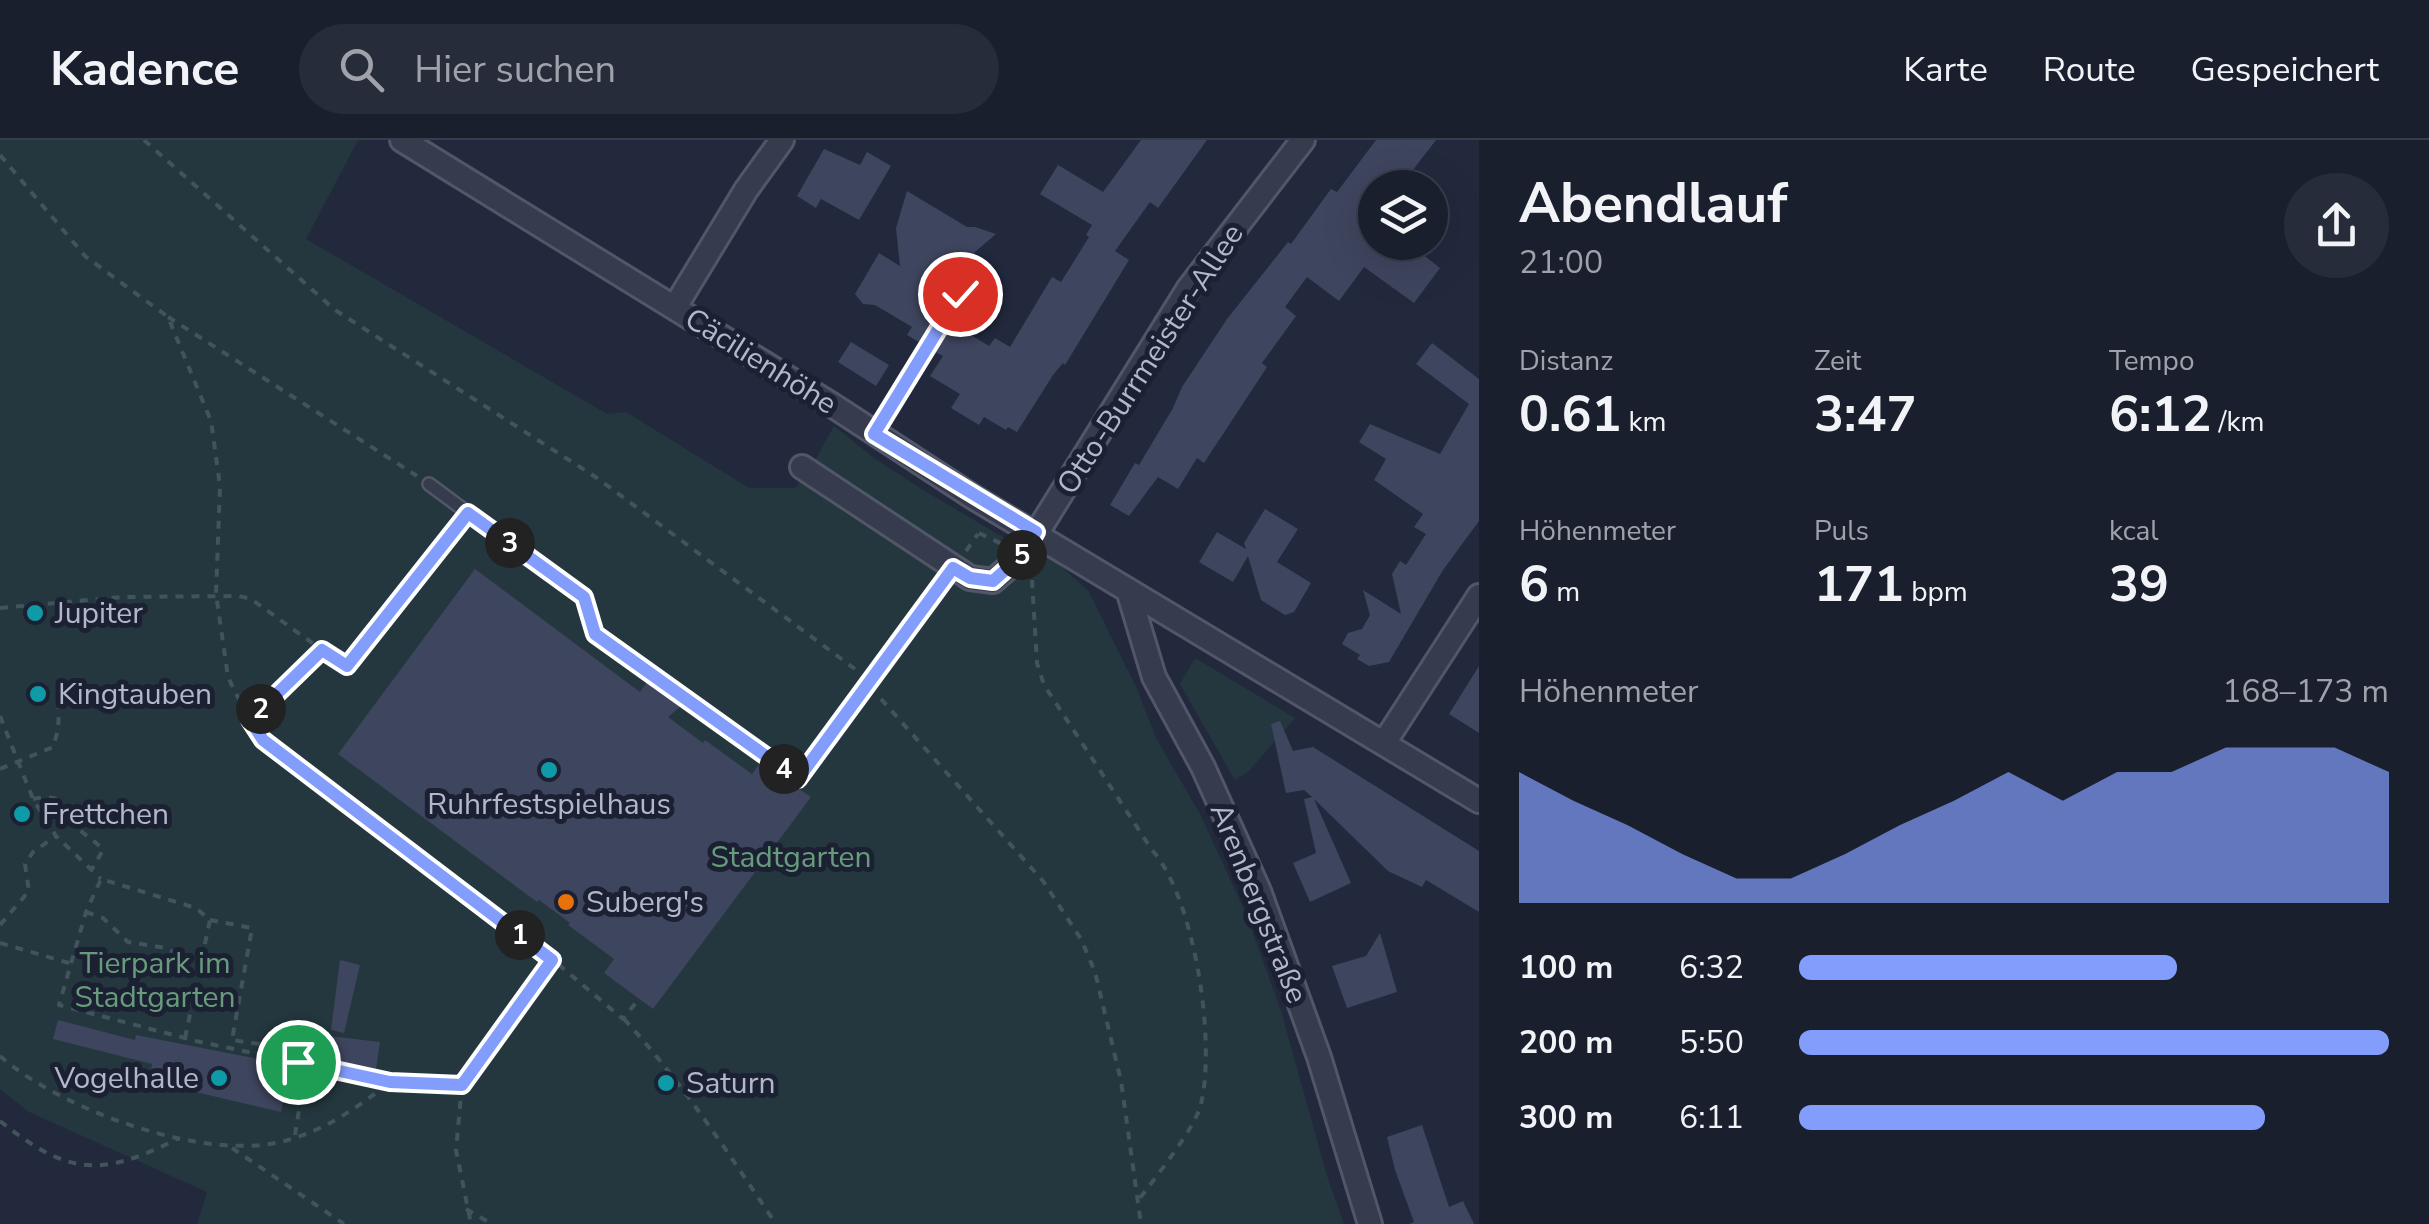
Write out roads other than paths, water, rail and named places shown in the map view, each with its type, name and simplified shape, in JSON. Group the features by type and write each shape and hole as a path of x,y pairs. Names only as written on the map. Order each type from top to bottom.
{"street":[{"name":"Cäcilienhöhe","path":"402,140 874,434 1479,802"},
{"path":"676,308 746,190 782,140"},
{"name":"Otto-Burrmeister-Allee","path":"953,568 970,578 993,581 1023,554 1189,288 1302,140"},
{"path":"802,467 953,568"},
{"name":"Arenbergstraße","path":"1128,590 1154,677 1203,768 1259,892 1319,1057 1370,1224"},
{"path":"1384,743 1479,596"}],"lane":[{"path":"874,434 960,294"},
{"path":"429,484 584,597 595,634 798,779 953,568"},
{"path":"347,666 468,513"}],"place":[{"name":"Jupiter","path":"35,613"},
{"name":"Kingtauben","path":"38,694"},
{"name":"Ruhrfestspielhaus","path":"549,770"},
{"name":"Frettchen","path":"22,814"},
{"name":"Suberg's","path":"566,902"},
{"name":"Vogelhalle","path":"219,1078"},
{"name":"Saturn","path":"666,1083"}],"park label":[{"name":"Stadtgarten","path":"791,857"},
{"name":"Tierpark im Stadtgarten","path":"155,980"}]}
